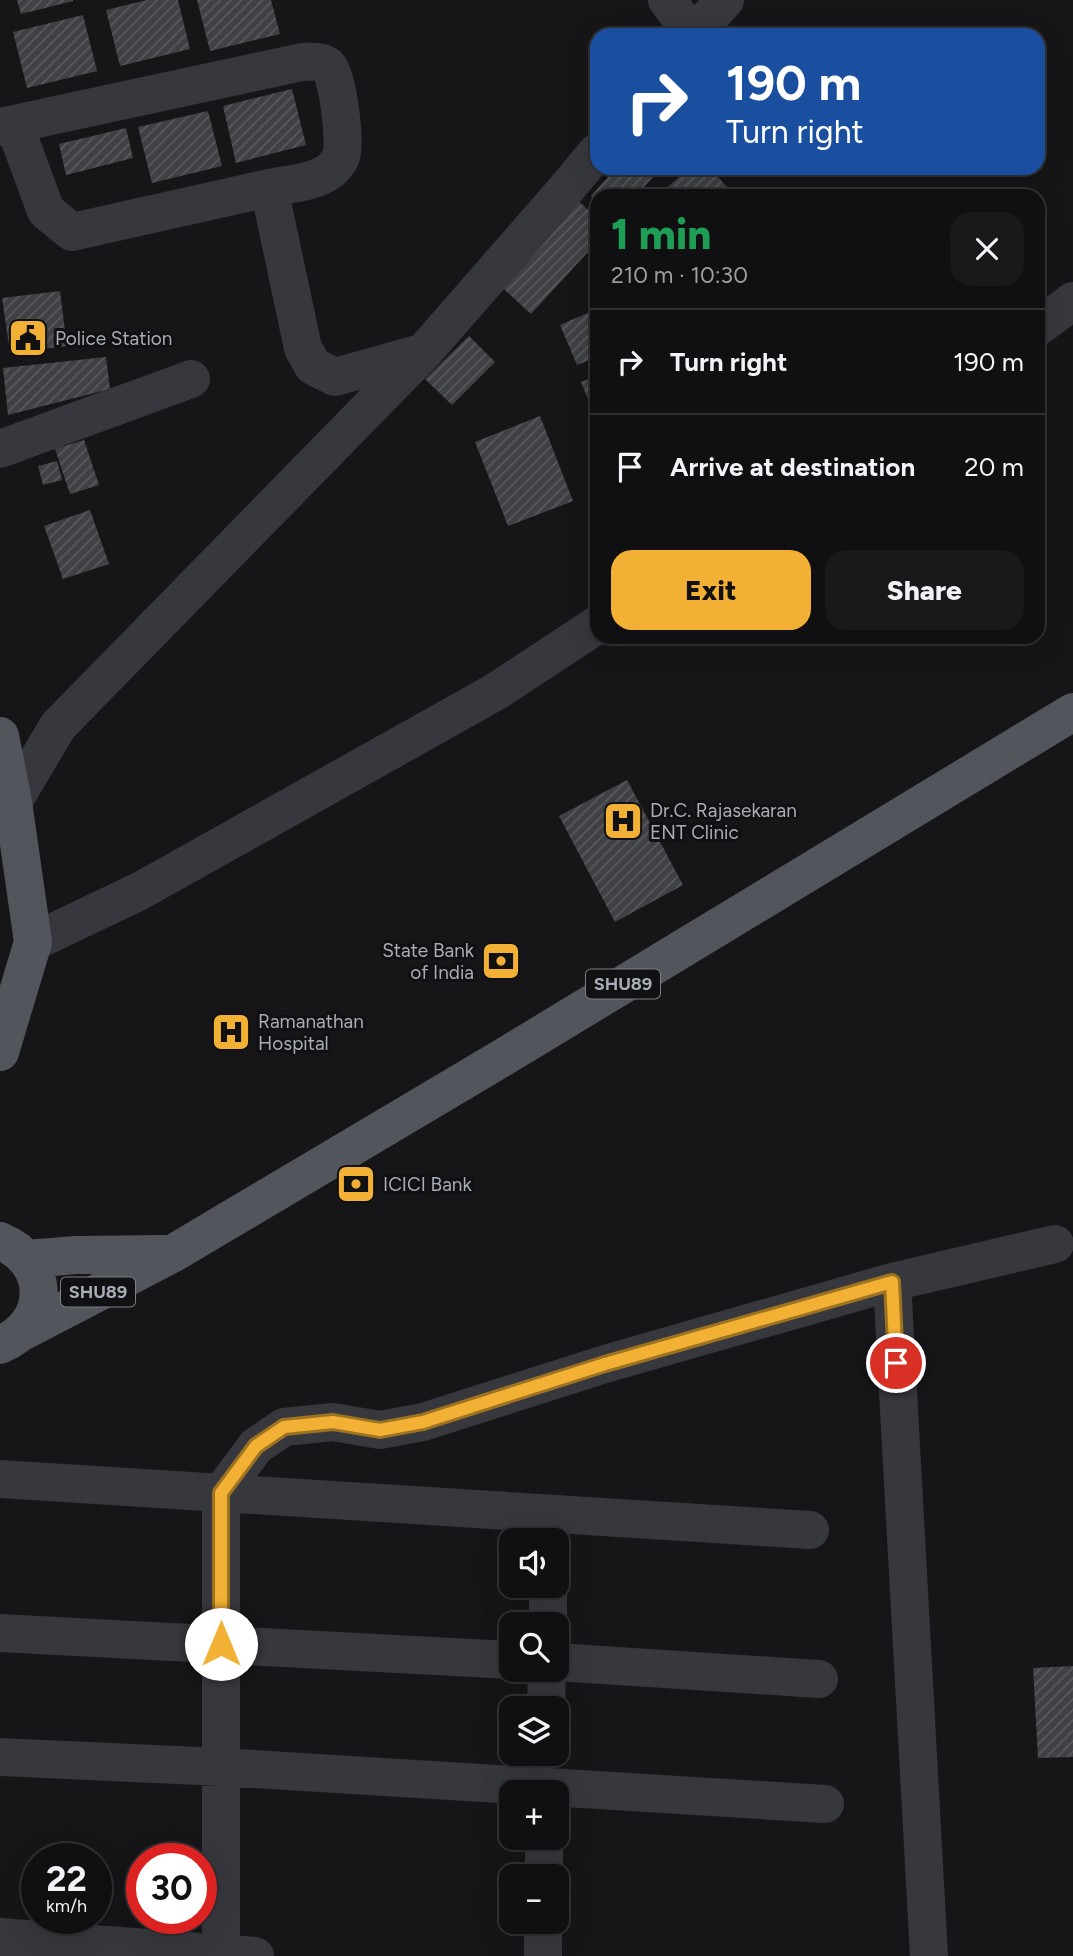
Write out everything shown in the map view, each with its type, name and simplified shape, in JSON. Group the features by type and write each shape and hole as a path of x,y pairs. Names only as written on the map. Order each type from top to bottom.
{"main road":[{"name":"SHU89","path":"12,1338 172,1254 502,1058 1073,712"},
{"path":"0,736 11,826 33,942 0,1052"},
{"name":"SHU89","path":"7,1242 76,1255 172,1254"},
{"name":"SHU89","path":"7,1242 35,1273 39,1288 38,1304 33,1318 12,1338"}],"street":[{"path":"667,0 688,28"},
{"path":"699,28 725,0"},
{"path":"316,61 328,66 335,78 343,140 341,156 332,169 319,177 72,232 46,211 7,126 316,61"},
{"path":"11,826 58,726 423,353 590,160"},
{"path":"269,188 303,348 313,366 335,377 423,353"},
{"path":"1045,322 1073,301"},
{"path":"0,449 191,379"},
{"path":"33,942 140,891 495,692 590,630"},
{"path":"0,1937 238,1955 221,1767 221,1493 256,1446 284,1427 333,1422 380,1430 423,1422 605,1364 892,1282 1055,1244"},
{"path":"892,1282 929,1956"},
{"path":"0,1479 221,1493 549,1527 810,1530"},
{"path":"0,1633 499,1659"},
{"path":"569,1663 819,1679"},
{"path":"0,1757 545,1777 825,1804"},
{"path":"543,1934 543,1956"}],"building":[{"path":"17,0 73,0 73,1 21,14"},
{"path":"147,0 178,0 190,49 120,66 106,10"},
{"path":"197,0 271,0 280,34 210,51"},
{"path":"83,15 97,71 27,88 13,32"},
{"path":"292,89 306,145 236,163 223,106"},
{"path":"208,111 222,166 152,183 138,127"},
{"path":"126,128 133,158 66,175 59,144"},
{"path":"610,175 655,175 642,189 597,189"},
{"path":"682,175 716,175 729,189 665,189"},
{"path":"575,198 590,212 590,250 531,314 497,283"},
{"path":"60,291 67,346 10,353 2,298"},
{"path":"590,312 590,360 577,365 560,325"},
{"path":"469,336 495,362 452,405 425,379"},
{"path":"106,357 110,389 8,415 3,368"},
{"path":"590,379 590,404 581,382"},
{"path":"540,416 573,501 508,526 475,442"},
{"path":"84,440 99,485 70,494 55,449"},
{"path":"57,461 62,480 43,485 38,466"},
{"path":"90,510 109,564 63,579 44,526"},
{"path":"627,780 683,885 615,922 559,816"},
{"path":"1073,1666 1073,1757 1038,1758 1033,1668"}],"place":[{"name":"Police Station","path":"28,338"},
{"name":"Dr.C. Rajasekaran ENT Clinic","path":"623,821"},
{"name":"State Bank of India","path":"501,961"},
{"name":"Ramanathan Hospital","path":"231,1032"},
{"name":"ICICI Bank","path":"356,1184"}],"route":[{"path":"221,1644 221,1493 256,1446 284,1427 333,1422 380,1430 423,1422 605,1364 892,1282 896,1363"}]}
